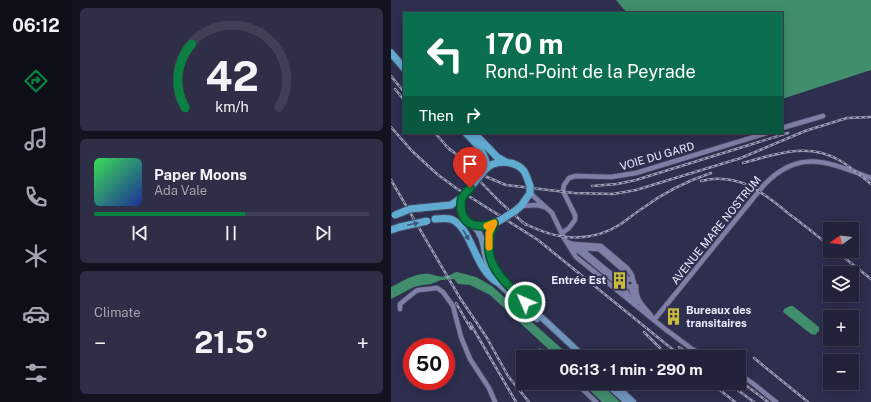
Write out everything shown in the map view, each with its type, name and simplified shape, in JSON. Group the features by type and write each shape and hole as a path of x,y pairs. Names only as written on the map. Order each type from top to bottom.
{"main road":[{"path":"391,53 403,67"},
{"path":"466,134 479,148 486,161 486,169"},
{"path":"475,134 497,157 506,162"},
{"path":"393,216 410,209 451,205 462,197 486,169 500,162 515,164 524,171 530,190 521,206 497,222 481,227 474,226"},
{"path":"462,197 461,211 464,218"},
{"path":"391,230 449,214 455,214 464,218 480,232 487,261 497,282"},
{"path":"435,219 453,219 465,233 481,265 493,280 570,350"},
{"path":"497,222 489,233 488,244 491,260 497,273 525,302 576,350"},
{"path":"614,390 627,402"},
{"path":"620,390 633,402"}],"street":[{"path":"783,128 823,116"},
{"name":"VOIE DU GARD","path":"561,233 569,228 575,220 575,215 563,192 564,185 569,178 576,176 611,178 636,173 764,134"},
{"name":"AVENUE MARE NOSTRUM","path":"653,320 764,185 776,174 793,165 803,162 822,162 871,178"},
{"path":"530,190 551,213 561,233 571,247 580,252 622,287 633,303 652,316 653,320 694,350"},
{"path":"521,206 537,205 545,207"},
{"path":"567,242 573,244 601,246 627,268 632,275 633,284 640,307"},
{"path":"571,247 599,249 622,269 633,284"},
{"path":"580,248 610,273 625,275"},
{"path":"400,309 400,304 416,292 437,288 441,290 453,306 461,337 470,359 489,388 495,402"},
{"path":"746,379 776,402"},
{"path":"583,390 596,402"}],"shaded area":[{"path":"616,0 871,0 871,70 783,99 783,12 626,12"},
{"path":"457,272 476,277 492,286 563,350 549,350 490,295 470,285 458,284 454,279 441,280 431,284 414,287 391,299 391,287 410,278 420,274 430,274 439,277 448,276"},
{"path":"793,306 819,327 819,331 815,335 811,334 783,312 784,309"},
{"path":"589,390 607,390 620,402 602,402"}],"railway":[{"path":"391,76 403,91"},
{"path":"395,89 403,99"},
{"path":"446,146 482,175 506,185 574,193 613,194 636,190 741,158 805,131 847,118 871,117"},
{"path":"391,127 412,151 437,174 456,188 538,240 673,350"},
{"path":"592,186 617,184 636,180 788,133"},
{"path":"436,134 450,150"},
{"path":"743,163 791,151 815,152 839,160 871,184"},
{"path":"472,173 500,202 526,225"},
{"path":"522,222 547,233 559,236 571,238 596,235 609,231 621,224 667,192 711,173"},
{"path":"701,181 727,179 749,186 769,198 823,240"},
{"path":"391,180 460,298 487,338 508,376 529,402"},
{"path":"845,258 871,279"},
{"path":"456,303 471,329"},
{"path":"470,323 516,402"},
{"path":"644,332 660,348"},
{"path":"679,347 683,350"},
{"path":"754,358 808,402"},
{"path":"746,385 768,402"},
{"path":"720,390 735,402"},
{"path":"738,390 754,402"}],"slow traffic":[{"path":"487,226 494,223 489,233 489,247"}],"place":[{"name":"Entrée Est","path":"619,280"},
{"name":"Bureaux des transitaires","path":"673,316"}],"route":[{"path":"470,188 461,198 461,211 464,218 474,226 481,227 494,223 489,233 488,244 493,267 501,278 525,302"}]}
